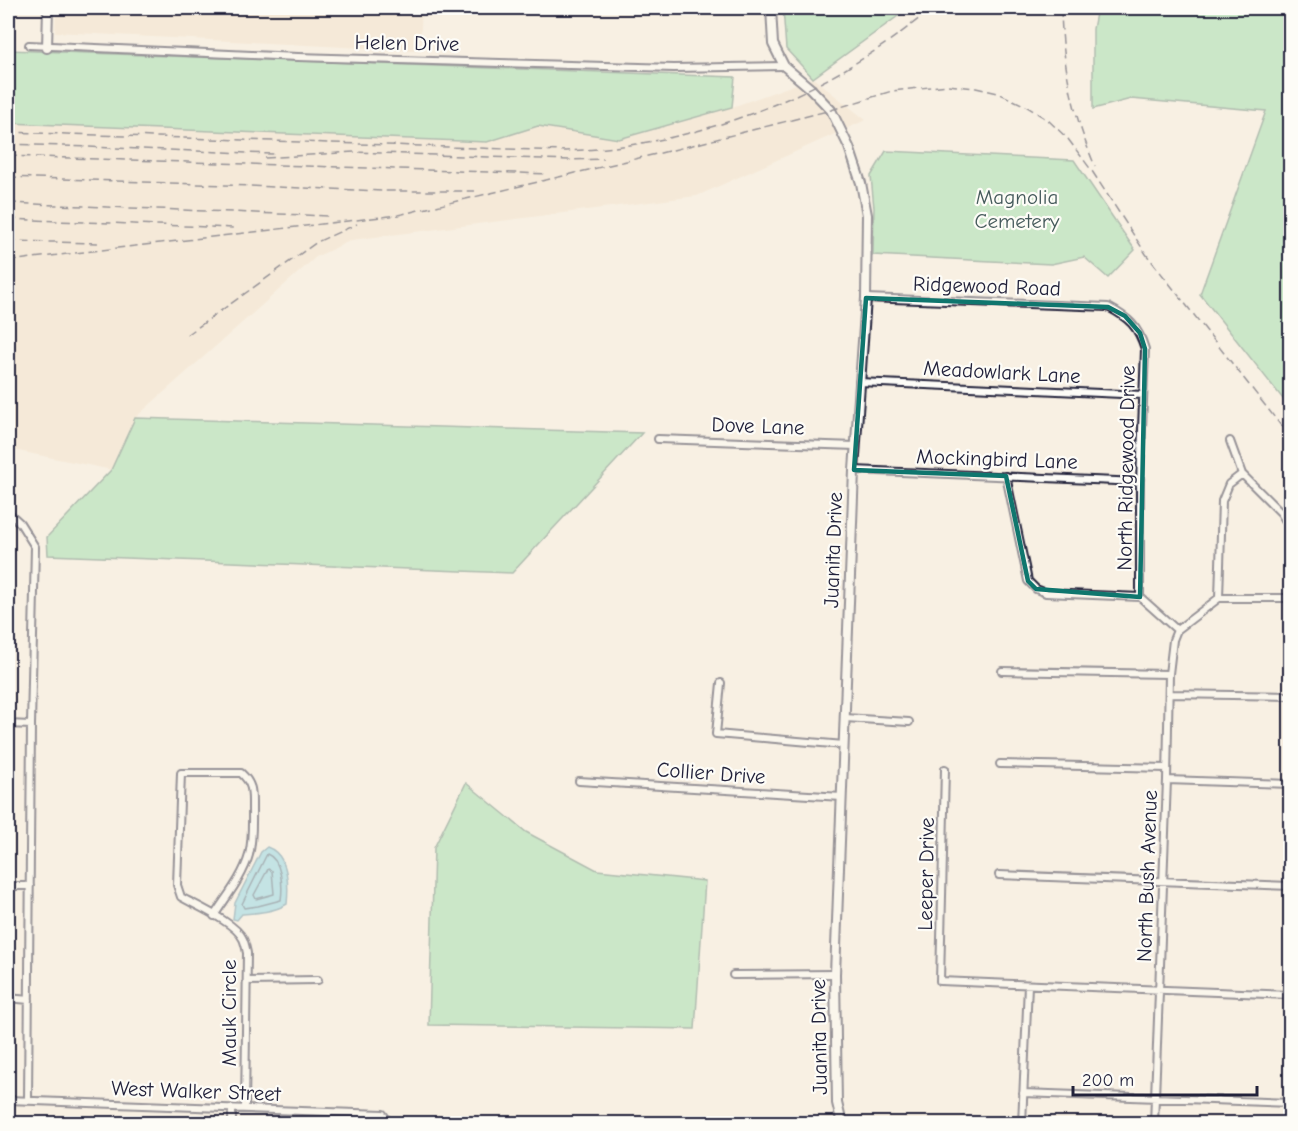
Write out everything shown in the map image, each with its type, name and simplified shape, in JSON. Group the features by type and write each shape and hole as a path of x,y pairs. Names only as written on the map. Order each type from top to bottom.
{"street":[{"path":"47,48 48,8"},
{"name":"Juanita Drive","path":"771,8 774,44 784,66 831,110 849,147 867,208 866,298 854,470 835,974 837,1103 842,1124"},
{"name":"Helen Drive","path":"29,45 47,48 674,68 784,66"},
{"name":"Ridgewood Road","path":"866,298 1107,307"},
{"name":"North Ridgewood Drive","path":"1107,307 1125,316 1140,333 1145,350 1140,482 1140,597 1177,630"},
{"name":"Meadowlark Lane","path":"859,382 1143,395"},
{"name":"Dove Lane","path":"658,439 856,446"},
{"path":"1230,441 1242,474 1281,513 1290,528"},
{"name":"Mockingbird Lane","path":"854,470 1140,482"},
{"path":"1219,598 1222,501 1229,484 1242,474"},
{"path":"1006,476 1028,581 1036,590 1046,593 1140,597"},
{"path":"8,512 20,523 35,547 28,1100"},
{"path":"1177,630 1219,598 1290,598"},
{"name":"North Bush Avenue","path":"1154,1124 1169,674 1173,640 1177,630"},
{"path":"1002,671 1169,674"},
{"path":"721,683 716,734 844,746"},
{"path":"1169,694 1290,696"},
{"path":"845,718 909,722"},
{"path":"8,724 31,725"},
{"path":"1000,764 1167,768"},
{"name":"Leeper Drive","path":"945,769 940,981 1028,985"},
{"name":"Mauk Circle","path":"214,916 242,874 249,856 252,835 252,787 242,773 181,773 177,885 181,897 214,916 235,928 243,938 247,953 245,1109"},
{"path":"1167,780 1290,784"},
{"name":"Collier Drive","path":"579,781 842,797"},
{"path":"999,875 1290,886"},
{"path":"8,886 30,886"},
{"path":"733,975 835,974"},
{"path":"247,981 318,980"},
{"path":"1022,1124 1028,985 1290,995"},
{"path":"8,998 29,999"},
{"path":"1288,1124 1290,1068"},
{"path":"1023,1093 1290,1103"},
{"name":"West Walker Street","path":"8,1100 383,1114 390,1124"},
{"path":"232,1108 232,1124"}],"highlighted area":[{"path":"866,298 1108,307 1125,316 1140,333 1145,349 1140,597 1036,589 1028,581 1006,476 854,470"}],"shaded area":[{"path":"56,8 422,8 420,51 55,32"},
{"path":"813,78 866,120 697,196 352,240 316,257 135,418 112,470 8,449 8,123 487,142 538,126 619,139 732,107"}],"green space":[{"path":"783,8 909,8 813,78 786,49"},
{"path":"1097,8 1290,8 1290,404 1287,404 1200,294 1266,111 1131,99 1093,109 1093,29"},
{"path":"8,50 735,77 732,107 619,139 538,126 487,142 8,123"},
{"name":"Magnolia Cemetery","path":"886,151 1074,160 1135,250 1108,278 1084,257 1051,264 873,255 874,208 871,176"},
{"path":"135,418 642,433 512,573 48,555 47,537 111,470"},
{"path":"466,783 526,832 597,870 705,881 695,1029 429,1025 434,848"}],"water":[{"path":"267,847 280,856 284,863 288,888 287,904 259,913 242,914 237,920 233,919 235,903 261,852"}],"railway":[{"path":"8,132 565,151 615,147 664,139 713,126 760,110 806,90 850,66 892,39 932,8"},
{"path":"1061,8 1070,89 1095,166"},
{"path":"8,261 398,215 673,150 831,110 892,91 948,85 976,88 998,93 1024,105 1048,120 1068,139 1092,171 1146,254 1290,437"},
{"path":"8,144 274,154"},
{"path":"265,158 354,152 570,160 604,159"},
{"path":"8,156 547,174"},
{"path":"8,177 384,191 475,191"},
{"path":"8,203 329,216"},
{"path":"8,219 234,228"},
{"path":"187,335 317,242 357,224"},
{"path":"8,241 99,243"}]}
